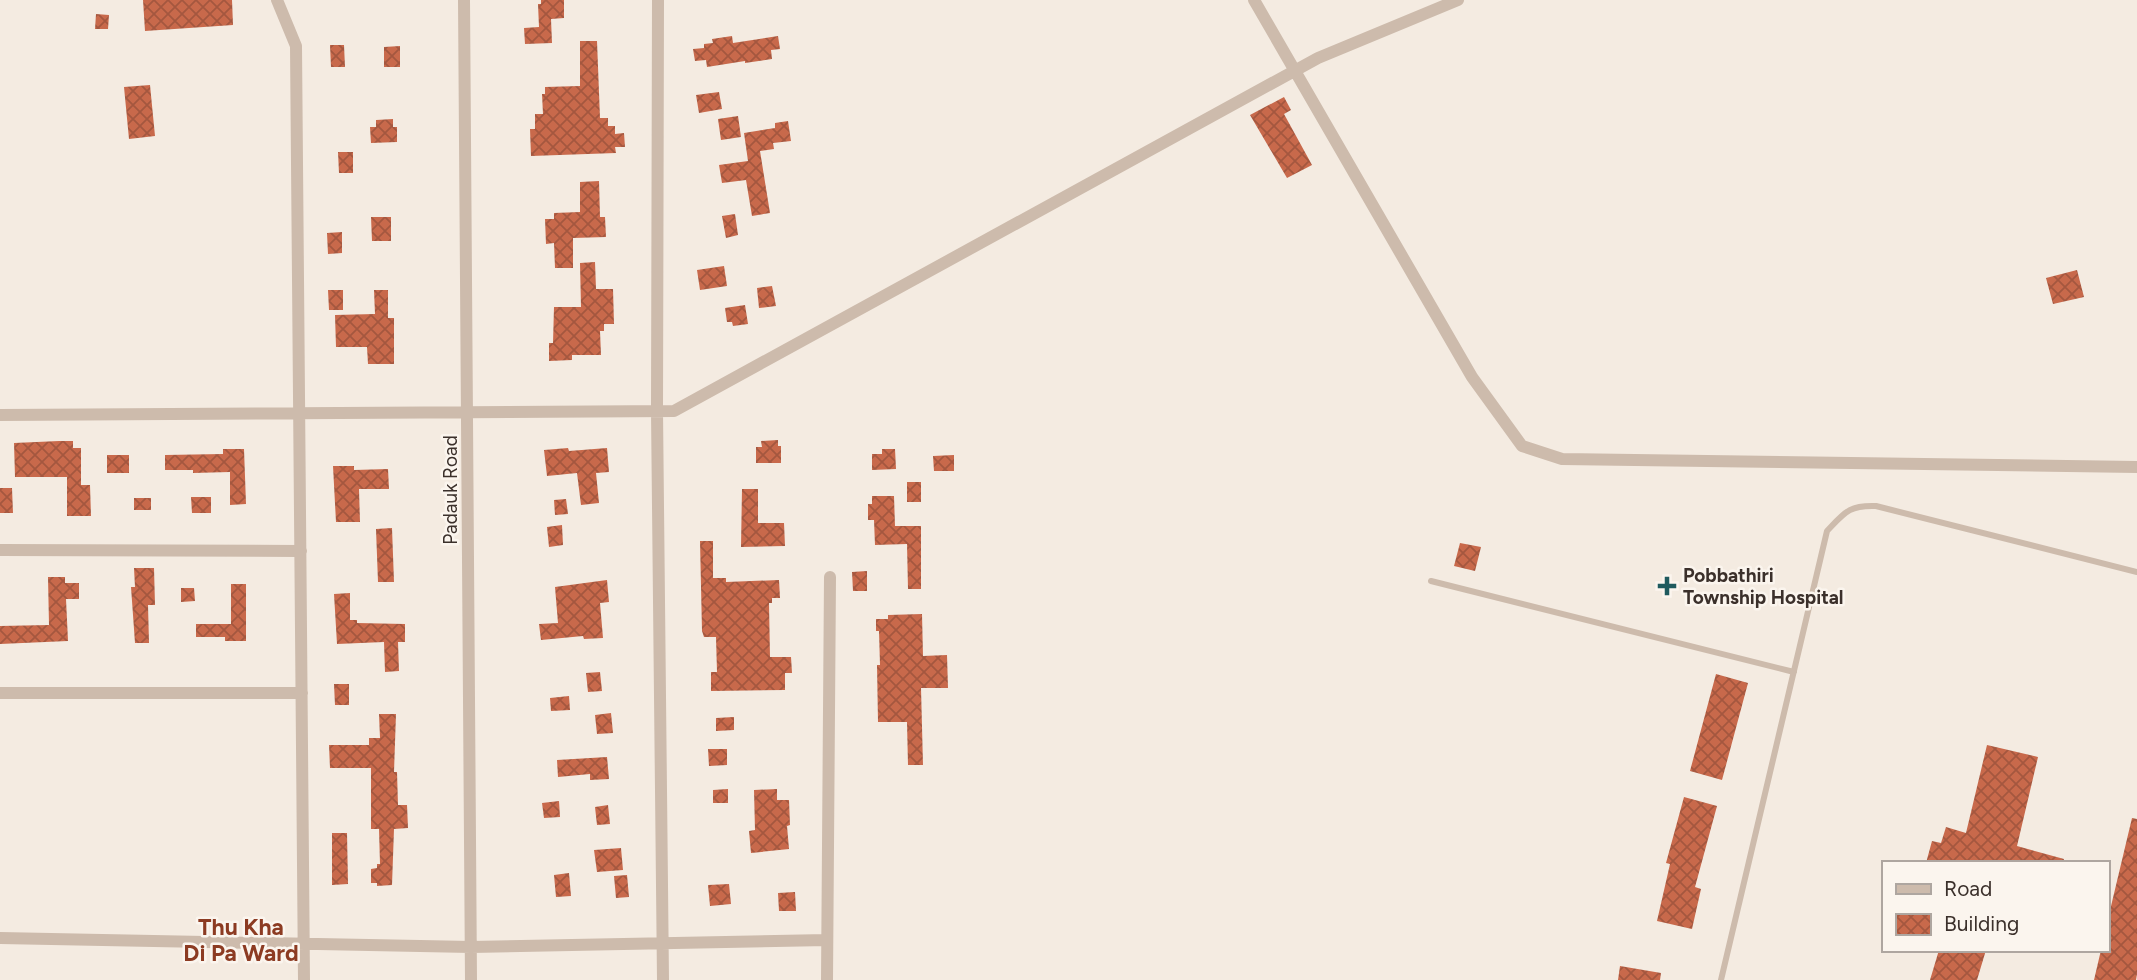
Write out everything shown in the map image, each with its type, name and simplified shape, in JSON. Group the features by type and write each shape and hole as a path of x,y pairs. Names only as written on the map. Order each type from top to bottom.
{"street":[{"path":"277,0 296,46 304,980"},
{"name":"Padauk Road","path":"464,0 471,980"},
{"path":"658,0 657,411 663,980"},
{"path":"1254,0 1472,377 1522,446 1562,459 2137,467"},
{"path":"0,415 674,411 1318,58 1458,0"},
{"path":"0,550 301,551"},
{"path":"827,980 830,577"},
{"path":"0,693 302,692"},
{"path":"0,938 471,947 827,940"}],"lane":[{"path":"1721,980 1828,531 1842,515 1857,505 1876,506 2137,572"},
{"path":"1432,581 1794,672"}],"building":[{"path":"143,0 232,0 233,25 145,31"},
{"path":"541,0 564,0 564,18 551,19 552,43 525,44 524,28 539,27 538,4 541,4"},
{"path":"96,14 109,15 108,29 95,29"},
{"path":"732,36 733,43 778,36 780,49 771,50 772,59 745,63 707,67 706,60 695,61 693,49 704,48 704,44 713,43 712,39"},
{"path":"580,41 597,41 600,118 608,118 608,126 615,126 615,134 624,133 625,147 615,147 616,153 531,156 530,129 535,129 535,114 543,114 542,94 545,94 545,87 580,86"},
{"path":"330,45 344,45 345,67 331,67"},
{"path":"400,46 400,67 384,67 384,47"},
{"path":"150,85 155,136 129,139 124,87"},
{"path":"719,92 722,109 699,113 696,95"},
{"path":"1284,97 1291,110 1284,114 1312,165 1287,178 1250,115"},
{"path":"738,116 741,137 721,140 718,119"},
{"path":"393,119 393,127 397,127 397,142 371,143 370,127 376,127 376,120"},
{"path":"788,121 791,141 773,143 774,149 760,151 770,213 752,216 746,180 722,183 719,165 748,161 744,133 775,128 775,123"},
{"path":"338,152 353,152 353,173 339,173"},
{"path":"599,181 600,217 605,217 606,237 573,238 573,268 555,268 554,243 546,244 545,219 554,219 554,213 580,212 580,182"},
{"path":"735,214 738,235 726,238 722,216"},
{"path":"371,217 391,217 391,241 372,241"},
{"path":"342,232 342,253 328,254 327,233"},
{"path":"595,262 596,289 613,289 614,324 604,324 604,331 600,331 601,355 572,355 572,360 549,361 549,343 553,343 554,307 581,307 580,263"},
{"path":"724,266 727,286 700,290 697,270"},
{"path":"2077,270 2084,297 2053,304 2046,278"},
{"path":"772,286 776,306 759,308 757,288"},
{"path":"328,290 343,290 343,310 329,310"},
{"path":"374,290 388,290 388,318 394,318 394,364 368,364 367,347 336,347 335,315 375,314"},
{"path":"745,305 748,324 733,326 732,322 727,322 725,308"},
{"path":"778,440 778,446 781,446 781,463 756,463 756,447 762,447 761,441"},
{"path":"73,441 73,448 81,448 81,485 90,485 91,516 67,516 67,477 15,477 14,443"},
{"path":"568,448 569,451 607,448 609,472 596,473 599,503 581,505 577,473 547,476 544,450"},
{"path":"223,449 244,449 246,504 230,505 230,472 193,473 193,470 165,470 165,455 223,454"},
{"path":"882,449 895,449 896,469 872,470 872,454 882,454"},
{"path":"107,455 129,455 129,473 107,473"},
{"path":"954,455 954,471 934,471 933,456"},
{"path":"333,466 354,466 354,470 388,469 389,489 359,489 360,522 336,522"},
{"path":"907,482 921,482 921,502 907,502"},
{"path":"0,488 12,488 13,513 0,513"},
{"path":"742,489 758,489 758,523 784,523 785,546 741,547"},
{"path":"872,496 894,496 895,526 921,526 921,589 908,589 907,544 875,545 874,520 868,520 868,504 872,504"},
{"path":"191,497 211,497 211,513 192,513"},
{"path":"134,498 151,498 151,510 134,510"},
{"path":"566,499 568,514 555,515 554,500"},
{"path":"562,525 563,545 549,547 547,527"},
{"path":"392,528 394,582 378,582 376,529"},
{"path":"700,541 713,541 713,578 726,578 726,582 779,580 780,598 772,598 772,603 769,603 770,657 791,657 792,673 785,673 785,690 711,691 711,672 717,672 716,637 704,637 702,631"},
{"path":"1460,543 1481,547 1475,571 1454,566"},
{"path":"134,568 154,568 155,605 148,605 149,643 135,643 131,587 135,587"},
{"path":"867,571 867,591 853,591 852,572"},
{"path":"48,577 65,577 65,583 79,583 79,599 66,599 68,641 0,644 0,626 49,625"},
{"path":"607,580 609,602 600,603 603,638 584,639 583,636 541,640 539,624 558,623 555,587"},
{"path":"231,584 246,584 246,641 225,641 225,637 196,637 196,624 231,624"},
{"path":"181,588 194,588 195,601 181,602"},
{"path":"350,593 350,620 357,620 357,623 405,624 405,642 398,642 399,671 385,672 384,642 337,644 334,594"},
{"path":"922,614 923,656 947,655 948,688 921,688 923,765 908,765 907,722 878,722 877,665 880,665 876,619 888,619 888,615"},
{"path":"600,672 602,691 588,692 586,673"},
{"path":"1716,674 1748,683 1722,780 1690,771"},
{"path":"334,684 349,684 349,705 335,705"},
{"path":"569,696 570,710 551,711 550,698"},
{"path":"611,713 613,733 597,734 595,715"},
{"path":"379,714 396,714 394,772 397,772 398,805 407,805 408,828 394,829 392,885 377,886 377,883 371,883 371,869 380,864 379,829 371,829 371,768 330,768 329,745 369,745 369,738 380,738"},
{"path":"734,717 734,730 716,731 716,718"},
{"path":"1987,745 2038,757 2017,846 2064,861 1927,861 1932,841 1941,843 1946,827 1966,833"},
{"path":"708,749 727,749 727,765 709,766"},
{"path":"607,757 609,779 590,780 590,774 558,777 557,760"},
{"path":"728,789 728,803 713,803 713,790"},
{"path":"777,789 777,800 789,800 789,849 751,853 749,831 755,830 754,790"},
{"path":"1684,797 1717,806 1695,887 1701,889 1692,929 1657,921 1670,864 1666,863"},
{"path":"559,801 560,817 544,818 542,803"},
{"path":"608,805 610,824 597,825 595,807"},
{"path":"2132,818 2137,819 2136,980 2094,980 2101,952 2109,952 2109,915"},
{"path":"332,833 347,833 348,884 332,885"},
{"path":"621,848 623,870 597,872 594,850"},
{"path":"569,873 571,896 556,897 554,875"},
{"path":"627,875 629,897 616,898 614,876"},
{"path":"729,884 731,904 710,906 708,885"},
{"path":"795,892 796,911 779,911 778,893"},
{"path":"1938,952 1985,952 1977,980 1930,980"},
{"path":"1620,966 1661,973 1660,980 1618,980"}],"place":[{"name":"Pobbathiri Township Hospital","path":"1667,586"}],"district":[{"name":"Thu Kha Di Pa Ward","path":"241,940"}]}
